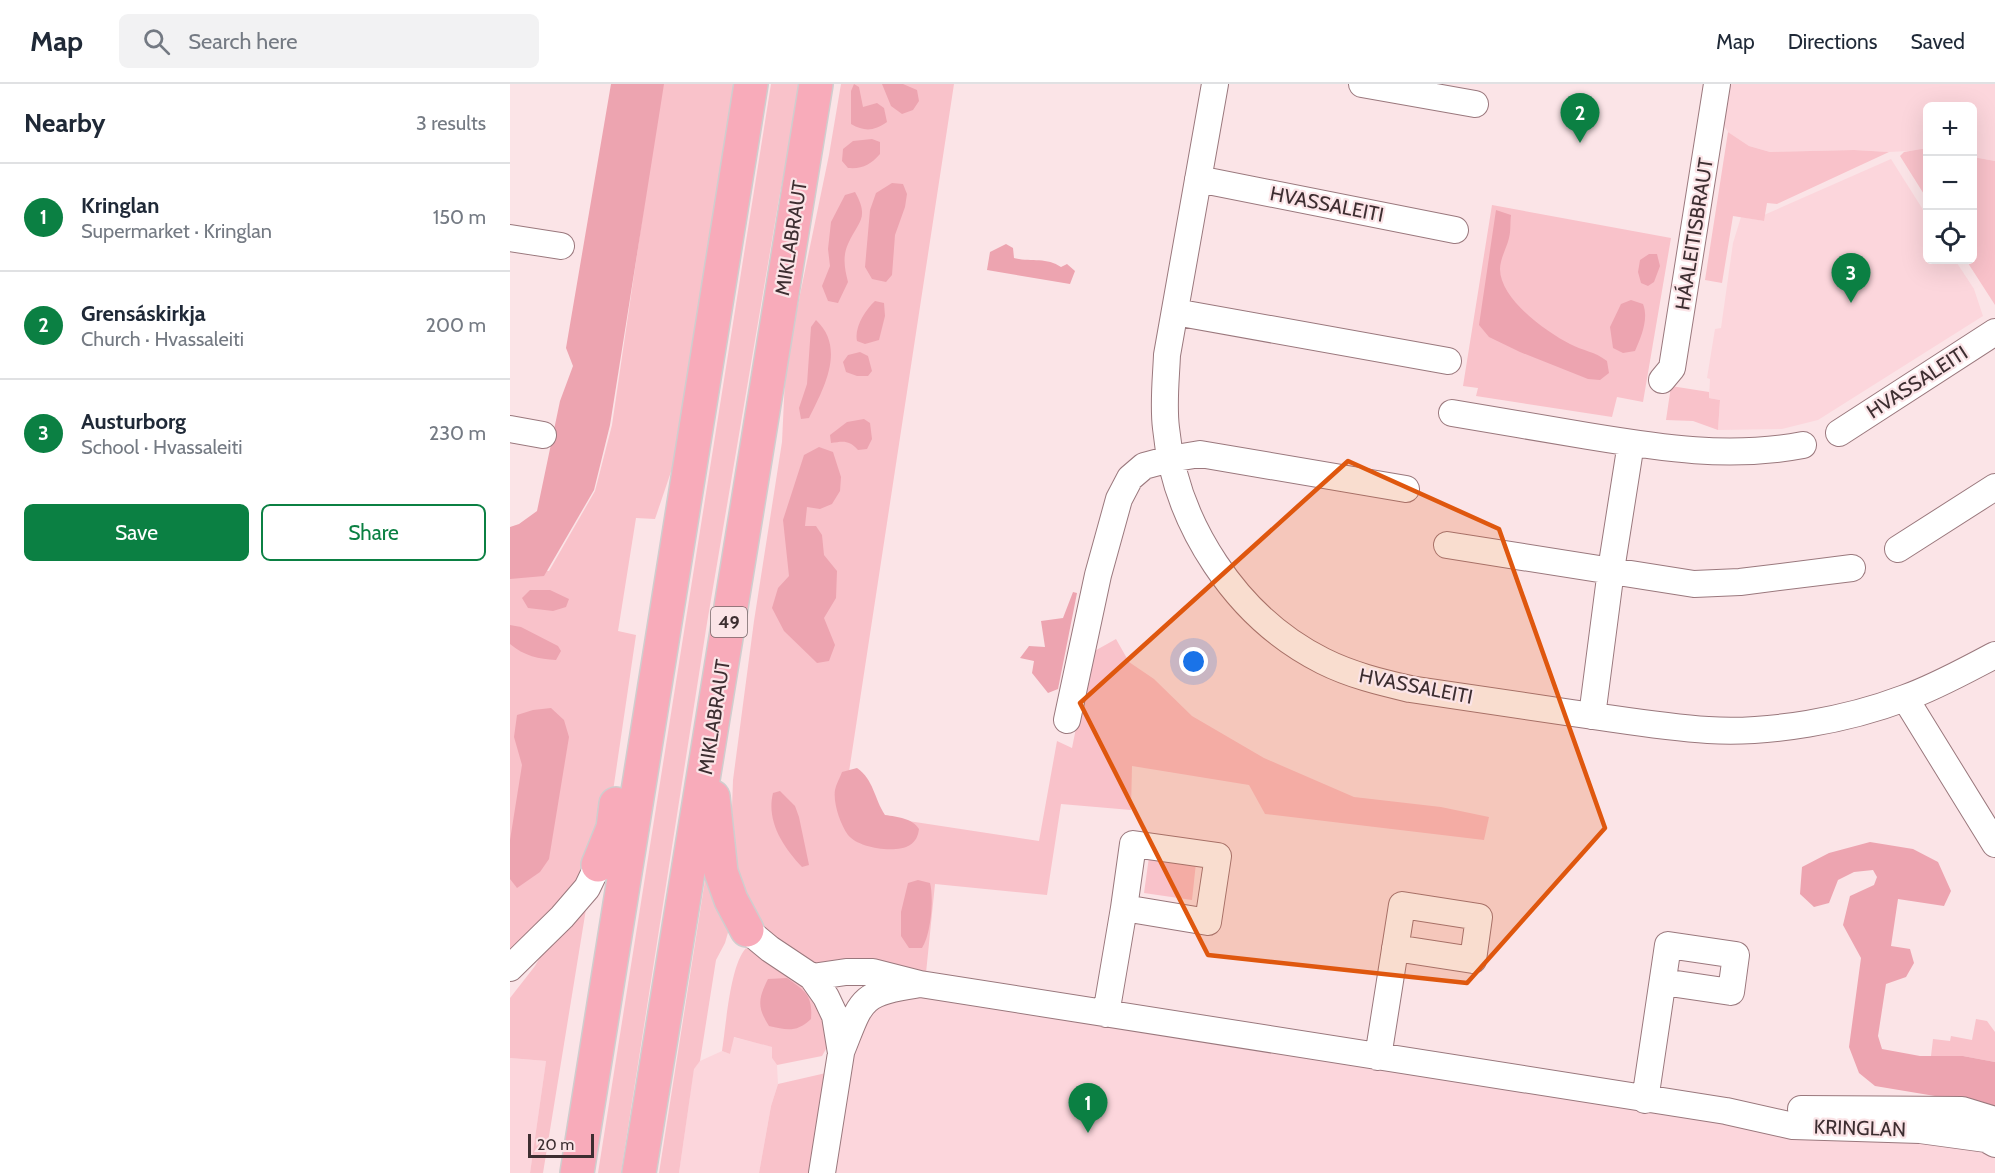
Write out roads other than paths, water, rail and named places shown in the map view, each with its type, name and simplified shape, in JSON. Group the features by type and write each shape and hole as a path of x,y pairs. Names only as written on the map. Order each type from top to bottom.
{"highway":[{"path":"577,1173 751,84"},
{"name":"MIKLABRAUT","path":"639,1173 816,84"},
{"path":"598,865 613,828 657,550 668,516 689,473"},
{"path":"708,754 721,872 731,900 747,930"}],"street":[{"name":"HVASSALEITI","path":"1215,84 1167,355 1166,427 1170,459 1187,511 1223,575 1241,598 1281,635 1322,661 1376,681 1592,716 1677,728 1710,730 1749,730 1816,722 1905,698 1995,655"},
{"path":"1362,84 1475,104"},
{"name":"HÁALEITISBRAUT","path":"1662,380 1672,368 1717,84"},
{"name":"HVASSALEITI","path":"1198,179 1455,230"},
{"path":"510,238 561,246"},
{"path":"1175,312 1448,360"},
{"name":"HVASSALEITI","path":"1839,433 1995,332"},
{"path":"1452,413 1697,452 1773,451 1803,445"},
{"path":"510,429 543,435"},
{"path":"1592,716 1611,570 1631,443"},
{"path":"1067,720 1098,575 1119,499 1130,478 1144,466 1200,454 1406,489"},
{"path":"1898,549 1995,487"},
{"path":"1447,545 1694,584 1740,582 1852,568"},
{"path":"1905,698 1995,844"},
{"path":"510,968 562,917 587,888 598,865"},
{"path":"1106,1014 1124,908"},
{"name":"KRINGLAN","path":"747,930 812,978 826,997 835,1016 841,1053"},
{"path":"1378,1057 1395,948"},
{"name":"KRINGLAN","path":"812,978 846,972 873,972 920,984 1726,1111 1793,1126 1920,1130 1986,1139 1995,1144"},
{"path":"1645,1100 1663,982"},
{"name":"KRINGLAN","path":"822,1173 841,1053 858,1008 872,995 887,989 920,984"},
{"name":"KRINGLAN","path":"1726,1111 1763,1108 1839,1111 1962,1110 1995,1120"}],"place":[{"name":"Grensáskirkja","path":"1580,143"},
{"name":"Austurborg","path":"1851,303"},
{"name":"Kringlan","path":"1088,1133"}]}
